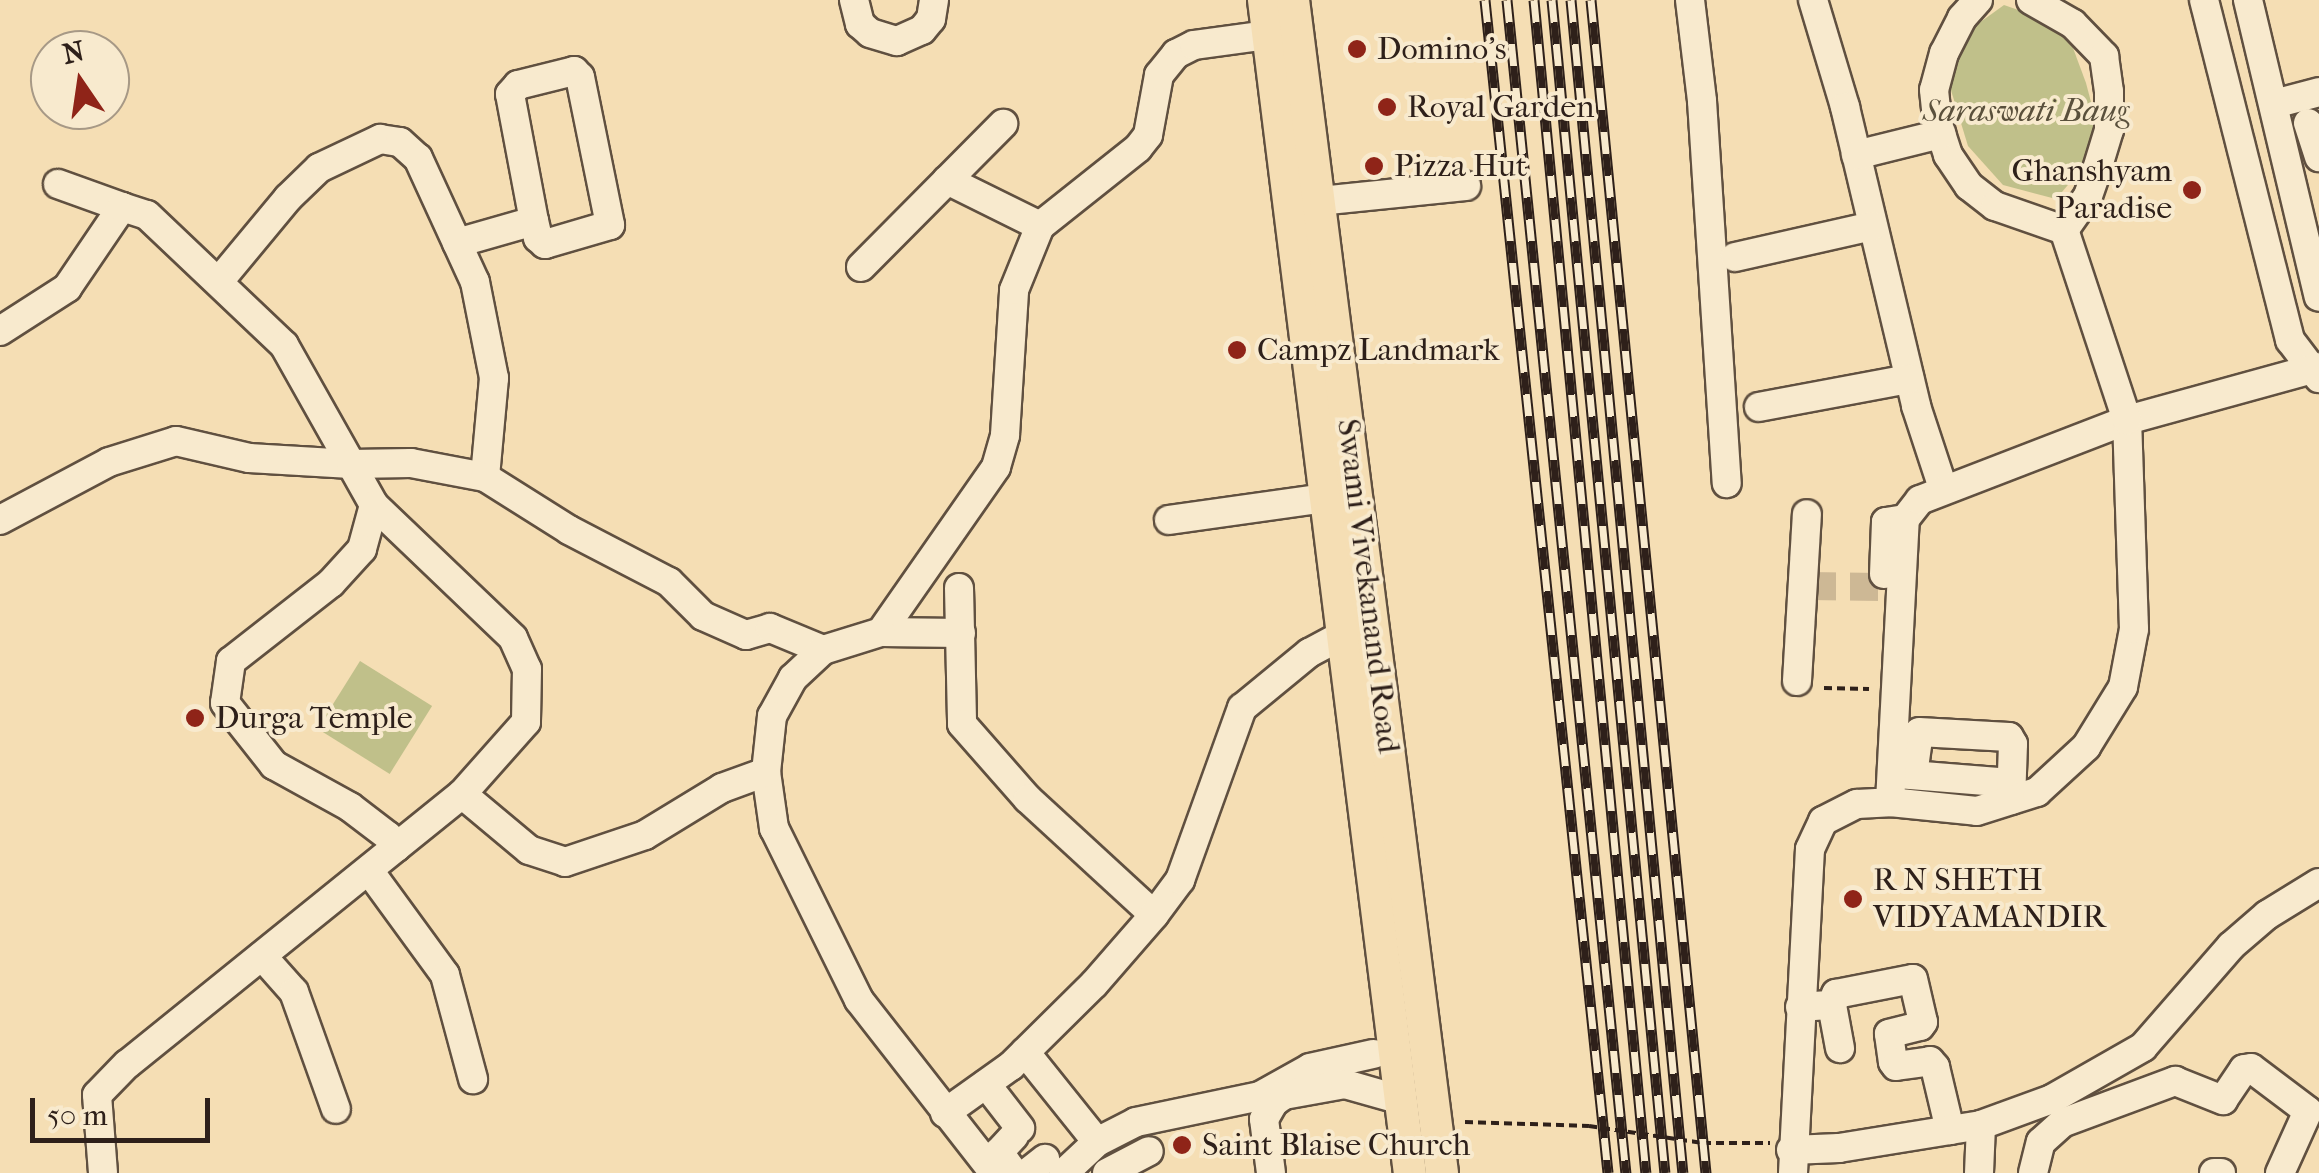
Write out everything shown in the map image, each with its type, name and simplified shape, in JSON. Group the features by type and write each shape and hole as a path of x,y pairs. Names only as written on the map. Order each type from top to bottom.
{"main road":[{"name":"Swami Vivekanand Road","path":"1274,8 1320,201 1410,1173"},
{"name":"Swami Vivekanand Road","path":"1274,8 1326,498 1398,1048 1436,1121 1442,1173"}],"street":[{"path":"854,0 860,24 870,34 897,41 922,30 931,19 934,0"},
{"path":"1690,0 1702,101 1728,483"},
{"path":"1813,0 1874,226 1909,379 1943,488"},
{"path":"1978,0 1962,18 1944,53 1934,90 1948,155 1969,186 1995,206 2064,230"},
{"path":"2031,0 2073,24 2104,56 2110,92 2109,130 2098,167 2088,196 2064,230"},
{"path":"1880,681 1889,587 1905,519 1920,500 2127,420 2317,372 2290,340 2284,304 2204,0"},
{"path":"2248,0 2319,296 2284,304"},
{"path":"881,632 996,467 1005,436 1014,290 1040,226 1138,148 1148,135 1159,75 1176,54 1274,8"},
{"path":"578,72 610,225 545,244 538,238 534,221 510,94 518,85 578,72"},
{"path":"2274,104 2319,92"},
{"path":"2308,123 2319,158"},
{"path":"861,267 1003,124"},
{"path":"1856,155 1941,134"},
{"path":"220,280 288,198 320,168 380,138 400,142 418,158 476,282 494,378 485,477"},
{"path":"2290,175 2319,167"},
{"path":"947,180 1040,226"},
{"path":"58,184 147,215 220,280 284,345 374,505 513,638 527,670 526,722 462,794 127,1064 97,1095 103,1173"},
{"path":"1320,201 1466,186"},
{"path":"0,331 67,288 122,207"},
{"path":"457,243 534,221"},
{"path":"1735,257 1874,226"},
{"path":"1903,774 2037,792 2086,747 2123,687 2134,629 2127,420 2064,230"},
{"path":"1760,407 1909,379"},
{"path":"0,520 108,462 176,442 250,458 411,463 485,477 569,530 668,582 703,616 746,635 770,628 823,650"},
{"path":"1169,520 1326,498"},
{"path":"374,505 362,549 331,582 230,660 225,703 274,765 350,808 388,836 396,847"},
{"path":"1798,681 1807,514"},
{"path":"1889,587 1903,774"},
{"path":"959,588 962,724 1028,799 1154,915"},
{"path":"961,633 881,632 823,650 793,678 772,716 766,772 774,828 851,984 994,1173"},
{"path":"945,1113 992,1091 1032,1061 1154,915 1180,880 1242,708 1309,653 1343,635"},
{"path":"1890,802 1919,732 2013,741 2011,791"},
{"path":"462,794 481,815 528,850 565,862 645,835 722,788 766,772"},
{"path":"2011,791 1978,811 1890,802 1857,804 1823,821 1810,849 1792,1161 1839,1148 2057,1111 2175,1082"},
{"path":"370,872 444,975 473,1079"},
{"path":"2032,1173 2057,1111 2143,1047 2230,946 2266,915 2319,883"},
{"path":"262,956 294,992 336,1109"},
{"path":"1840,1048 1832,1005 1836,994 1913,979 1922,1022 1920,1026 1889,1034 1893,1062 1896,1066 1930,1061 1935,1066 1950,1130"},
{"path":"1800,1007 1832,1005"},
{"path":"2143,1047 2175,1082 2218,1101 2226,1096 2244,1069 2251,1068 2308,1111 2280,1173"},
{"path":"1046,1168 1136,1122 1260,1096 1310,1068 1398,1048"},
{"path":"1032,1061 1097,1142"},
{"path":"1271,1173 1264,1119 1284,1095 1345,1084 1402,1100"},
{"path":"992,1091 1017,1132 1000,1152 1014,1173"},
{"path":"1979,1173 1981,1126"},
{"path":"1106,1173 1149,1151"}],"path":[{"path":"1798,681 1801,687 1874,690 1880,681"},
{"path":"1436,1121 1589,1126 1703,1143 1769,1143 1792,1161"}],"green space":[{"name":"Saraswati Baug","path":"2004,5 2047,20 2073,48 2086,83 2096,121 2090,159 2056,199 2003,185 1968,146 1950,87 1968,31"},
{"path":"360,661 432,706 390,774 318,729"}],"tunnel":[{"path":"1808,586 1881,587"}],"railway":[{"path":"1485,0 1608,1173"},
{"path":"1507,0 1626,1173"},
{"path":"1534,0 1646,1173"},
{"path":"1552,0 1665,1173"},
{"path":"1571,0 1683,1173"},
{"path":"1591,0 1706,1173"}],"place":[{"name":"Domino's","path":"1357,49"},
{"name":"Royal Garden","path":"1387,107"},
{"name":"Pizza Hut","path":"1374,166"},
{"name":"Ghanshyam Paradise","path":"2192,190"},
{"name":"Campz Landmark","path":"1237,350"},
{"name":"Durga Temple","path":"195,718"},
{"name":"R N SHETH VIDYAMANDIR","path":"1853,899"},
{"name":"Saint Blaise Church","path":"1182,1145"}]}
